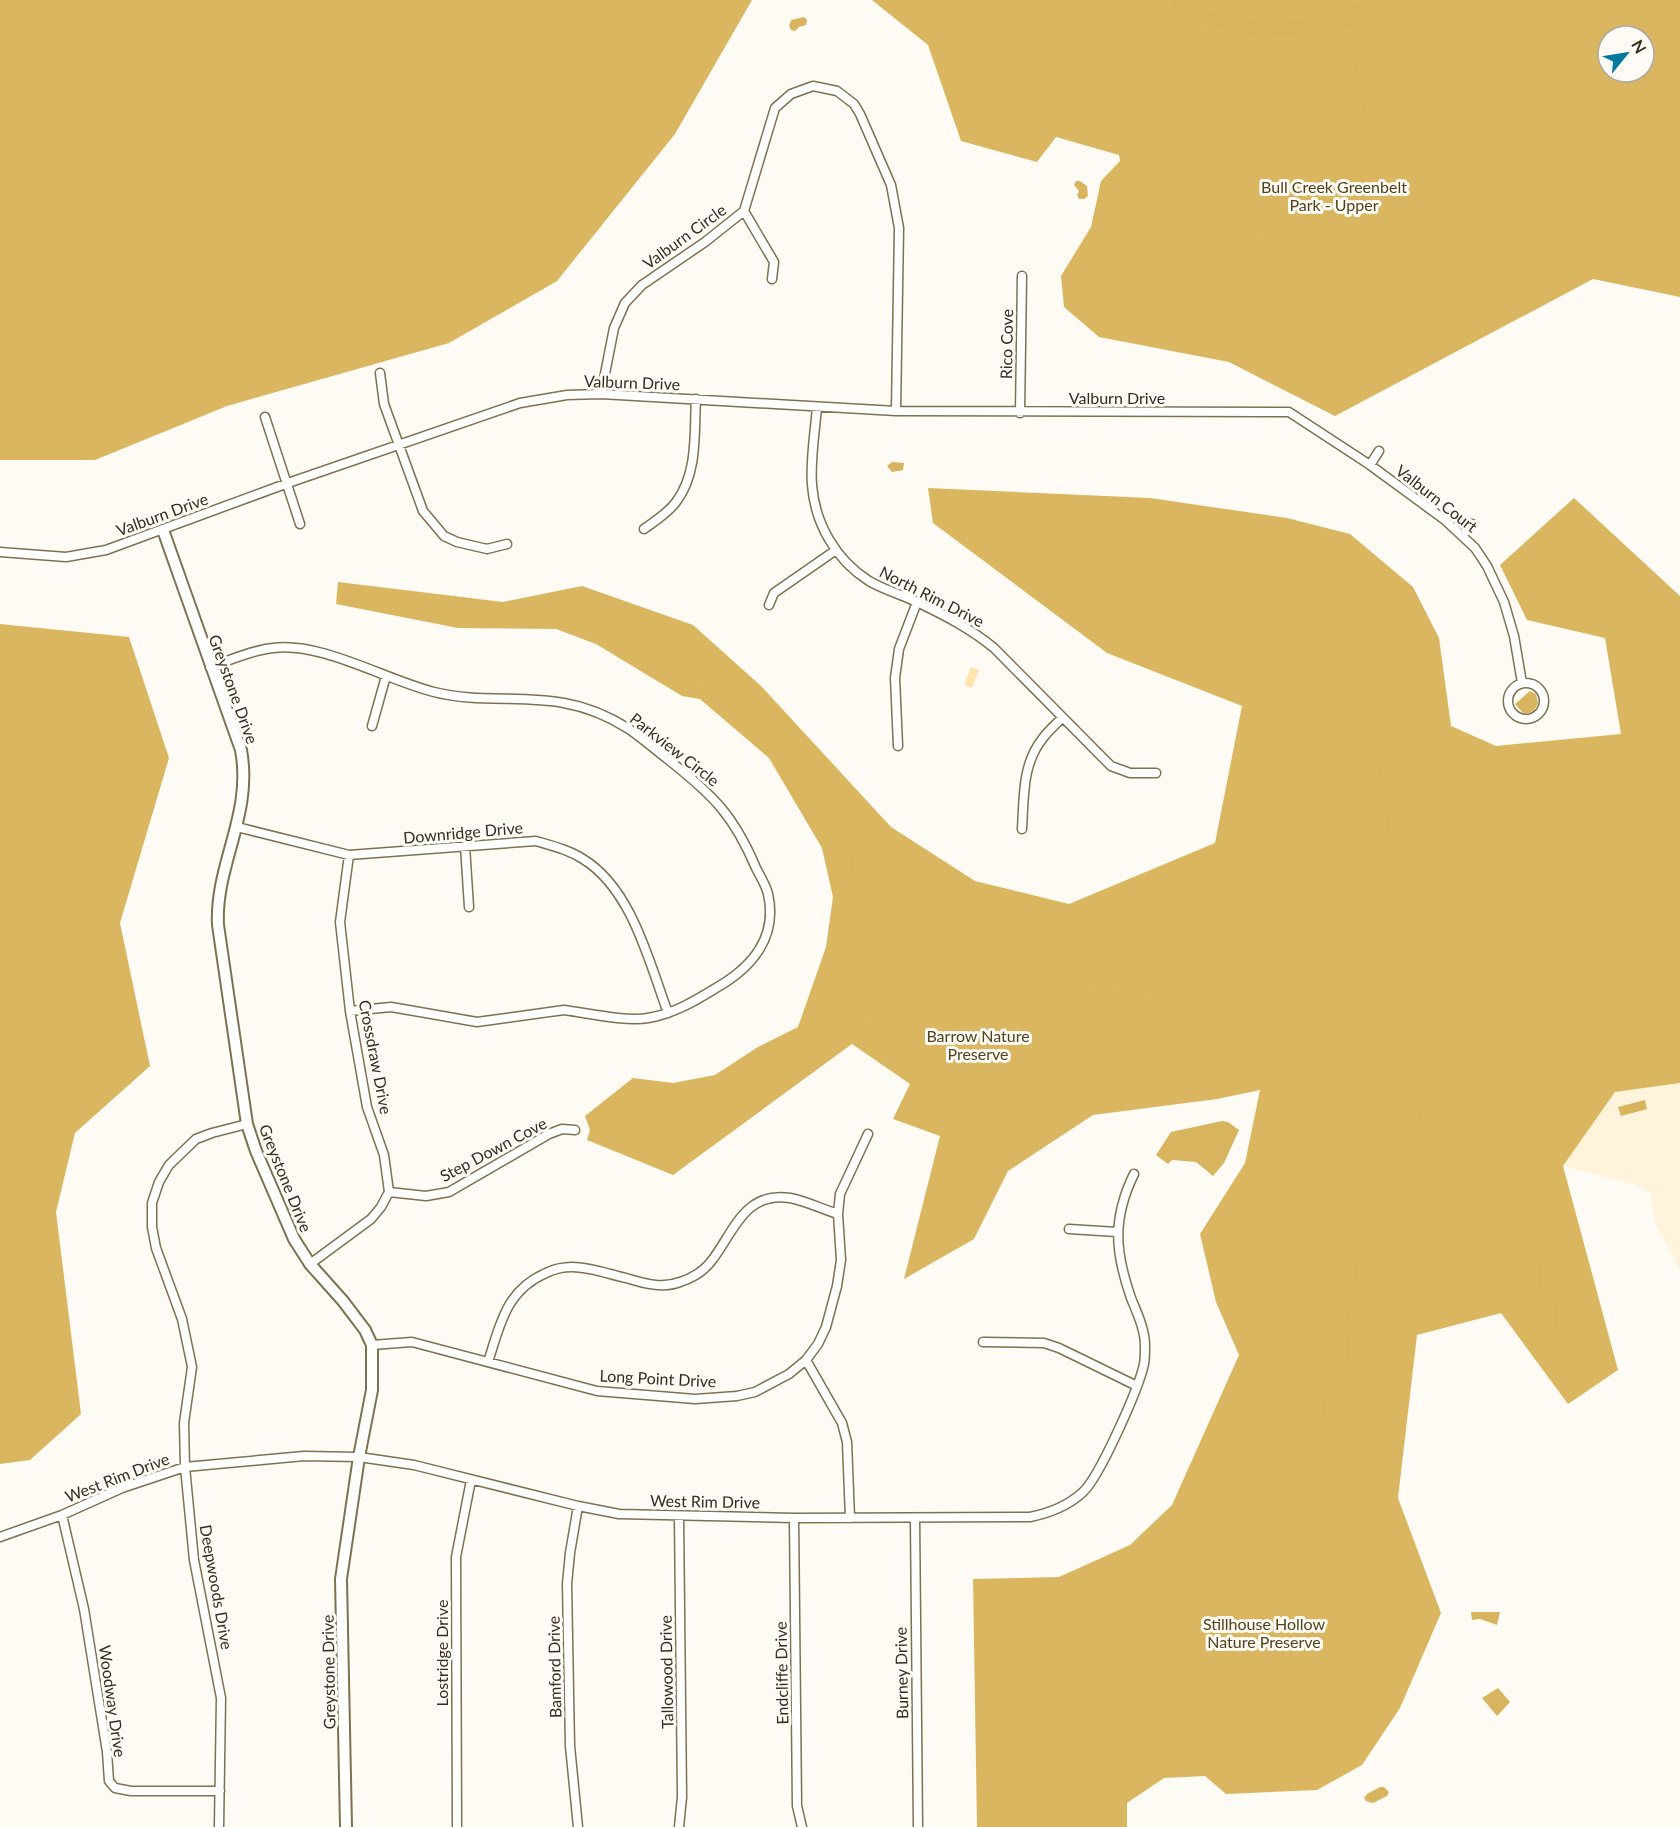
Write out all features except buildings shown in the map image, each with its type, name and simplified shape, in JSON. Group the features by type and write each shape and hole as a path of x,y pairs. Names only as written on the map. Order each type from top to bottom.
{"street":[{"name":"Valburn Circle","path":"601,394 614,328 625,303 642,285 744,212 775,108 790,93 813,86 837,91 854,104 891,185 899,228 896,411"},
{"path":"744,212 774,262 772,279"},
{"name":"Rico Cove","path":"1020,412 1022,276"},
{"path":"380,373 384,404 423,512 444,536 487,549 507,544"},
{"name":"Valburn Drive","path":"0,552 66,557 106,550 288,483 520,403 567,395 601,394 896,411 1289,412"},
{"path":"644,530 675,504 685,488 692,467 696,399"},
{"name":"North Rim Drive","path":"817,407 813,492 820,524 836,550 853,569 870,582 917,602 974,632 994,648 1111,766 1130,773 1156,773"},
{"name":"Valburn Court","path":"1289,412 1370,465 1445,520 1475,548 1487,566 1504,602 1514,636 1522,684"},
{"path":"265,417 300,524"},
{"path":"1370,465 1379,451"},
{"path":"1463,535 1472,524"},
{"name":"Greystone Drive","path":"163,530 241,750 244,767 244,786 237,827 221,888 218,925 247,1125 294,1239 310,1264 354,1315 372,1345 372,1390 358,1457 341,1579 346,1827"},
{"path":"769,605 774,593 836,550"},
{"path":"898,746 895,678 899,649 917,602"},
{"name":"Parkview Circle","path":"210,667 260,650 289,647 321,652 433,692 468,699 564,703 592,710 629,729 720,804 744,840 768,894 769,917 765,940 755,959 732,979 691,1003 668,1013 646,1018 564,1010 477,1022 391,1007 350,1011"},
{"path":"372,726 386,676"},
{"path":"1522,684 1534,685 1544,699 1537,715 1526,719 1515,716 1509,706 1509,694 1522,684"},
{"path":"1022,828 1026,773 1042,738 1062,718"},
{"name":"Downridge Drive","path":"237,827 349,855 536,841 561,848 583,859 614,886 630,913 668,1013"},
{"path":"465,846 469,907"},
{"name":"Crossdraw Drive","path":"349,855 340,922 350,1011 368,1107 384,1155 389,1192"},
{"name":"Deepwoods Drive","path":"219,1827 221,1698 194,1560 185,1467 184,1424 192,1367 182,1319 156,1248 152,1227 152,1203 159,1182 170,1165 196,1139 247,1125"},
{"name":"Step Down Cove","path":"389,1192 426,1196 449,1192 549,1134 562,1129 575,1130"},
{"name":"Long Point Drive","path":"372,1345 412,1342 597,1391 695,1399 737,1396 755,1392 789,1374 807,1360 826,1328 841,1260 838,1214 840,1194 868,1134"},
{"name":"West Rim Drive","path":"0,1537 62,1515 123,1488 185,1467 304,1456 358,1457 414,1465 578,1506 620,1514 794,1518 1030,1517 1058,1510 1083,1492 1093,1481 1137,1386 1144,1364 1143,1328 1121,1267 1118,1232 1119,1213 1125,1192 1134,1174"},
{"path":"310,1264 371,1219 389,1192"},
{"path":"488,1362 499,1326 516,1293 539,1276 555,1269 570,1266 660,1286 675,1284 691,1278 703,1269 713,1259 743,1213 765,1200 789,1198 838,1214"},
{"path":"1069,1229 1118,1232"},
{"path":"983,1342 1044,1343 1137,1386"},
{"path":"807,1360 842,1423 847,1442 850,1518"},
{"name":"Lostridge Drive","path":"457,1827 456,1557 471,1480"},
{"name":"Bamford Drive","path":"578,1506 567,1584 570,1746 578,1827"},
{"name":"Woodway Drive","path":"62,1515 84,1609 107,1752 109,1781 115,1788 131,1791 220,1791"},
{"name":"Tallowood Drive","path":"679,1516 682,1797 679,1827"},
{"name":"Endcliffe Drive","path":"794,1518 797,1806 802,1827"},
{"name":"Burney Drive","path":"915,1518 918,1827"}],"shaded area":[{"path":"804,17 807,20 806,25 795,31 791,30 789,26 791,20"},
{"path":"1076,181 1087,186 1088,196 1084,199 1079,199 1077,195 1079,191 1074,185"},
{"path":"892,462 904,463 903,470 892,472 887,466"},
{"path":"971,667 979,670 972,688 964,685"},
{"path":"1530,691 1536,694 1538,703 1532,711 1523,713 1515,704"},
{"path":"1680,1083 1680,1270 1655,1223 1650,1193 1636,1185 1563,1166 1615,1092"},
{"path":"1645,1100 1647,1109 1621,1116 1618,1107"},
{"path":"1222,1121 1228,1122 1239,1130 1224,1163 1213,1176 1196,1162 1172,1160 1168,1164 1156,1155 1171,1132"},
{"path":"1471,1612 1500,1612 1497,1625 1480,1619 1472,1620"},
{"path":"1498,1688 1510,1702 1497,1716 1482,1698"},
{"path":"1384,1787 1389,1792 1387,1796 1373,1803 1366,1801 1364,1798 1367,1794"}],"green space":[{"path":"0,0 752,0 675,134 557,281 449,343 227,406 95,460 0,460"},
{"name":"Bull Creek Greenbelt Park - Upper","path":"872,0 1680,0 1680,297 1593,279 1335,416 1229,362 1099,337 1064,307 1061,276 1091,227 1101,181 1120,161 1119,155 1056,137 1037,162 961,141 928,45"},
{"path":"928,488 1150,498 1287,518 1350,534 1413,587 1439,638 1451,726 1496,746 1621,734 1605,638 1527,620 1500,565 1574,498 1680,596 1680,1083 1615,1092 1563,1166 1618,1370 1568,1404 1501,1313 1417,1335 1398,1498 1441,1613 1400,1708 1362,1765 1317,1790 1226,1794 1205,1776 1164,1778 1127,1803 1127,1827 977,1827 973,1579 1059,1577 1130,1545 1172,1505 1239,1355 1216,1302 1200,1234 1245,1163 1260,1090 1217,1099 1093,1115 1008,1171 974,1239 904,1279 940,1136 893,1119 910,1084 852,1044 673,1175 587,1140 590,1130 585,1116 633,1078 673,1083 715,1075 758,1047 798,1027 826,947 833,897 822,848 769,758 700,699 682,696 596,644 556,629 458,628 336,604 338,582 503,602 582,586 693,625 761,686 891,827 975,881 1069,904 1215,843 1242,706 1107,653 933,523"},
{"path":"0,624 129,637 169,758 120,923 150,1066 75,1133 56,1212 81,1414 30,1460 0,1464"}],"waterway":[{"path":"1179,0 1190,14 1260,30 1337,25 1378,0"},
{"path":"1164,274 1231,245 1285,236 1337,210 1359,205 1364,201 1362,172 1368,163 1367,122 1355,65 1333,25"},
{"path":"961,528 983,521 1026,536 1111,579 1160,581 1174,595 1203,616 1270,641 1300,643 1331,666 1353,690 1377,735 1378,765 1387,811 1391,851 1403,863 1432,877 1509,928 1540,943 1576,954"},
{"path":"1579,551 1617,604 1651,642 1658,658 1670,674 1680,698"},
{"path":"344,598 406,601 437,614 467,608 490,618 541,599 554,598 560,606 575,604 599,630 652,659 684,693 701,687 707,696 751,729 777,754 788,784 804,811 819,825 844,841 851,854 855,884 867,899 935,963 945,963 965,955 975,960 988,975 1009,981 1066,986 1099,994 1138,990 1191,999 1305,937 1320,925 1342,921 1389,886 1432,877"},
{"path":"1230,1670 1259,1645 1309,1615 1319,1602 1319,1568 1337,1539 1335,1524 1322,1490 1324,1479 1334,1465 1335,1445 1324,1418 1324,1404 1347,1362 1348,1341 1345,1328 1355,1283 1356,1263 1365,1237 1386,1212 1385,1180 1393,1164 1413,1137 1434,1071 1455,1046 1492,1036 1577,954 1628,938 1680,935"},
{"path":"659,1131 750,1096 782,1057 798,1047 826,1041 845,1028 873,1023 890,1010 935,963"},
{"path":"934,1211 966,1141 970,1093 988,1061 997,1030 1018,1006 1028,982"},
{"path":"1413,1137 1510,1214 1518,1234 1539,1258 1541,1288 1555,1303 1556,1328 1577,1367"}],"park label":[{"name":"Barrow Nature Preserve","path":"978,1044"},
{"name":"Stillhouse Hollow Nature Preserve","path":"1264,1632"}]}
